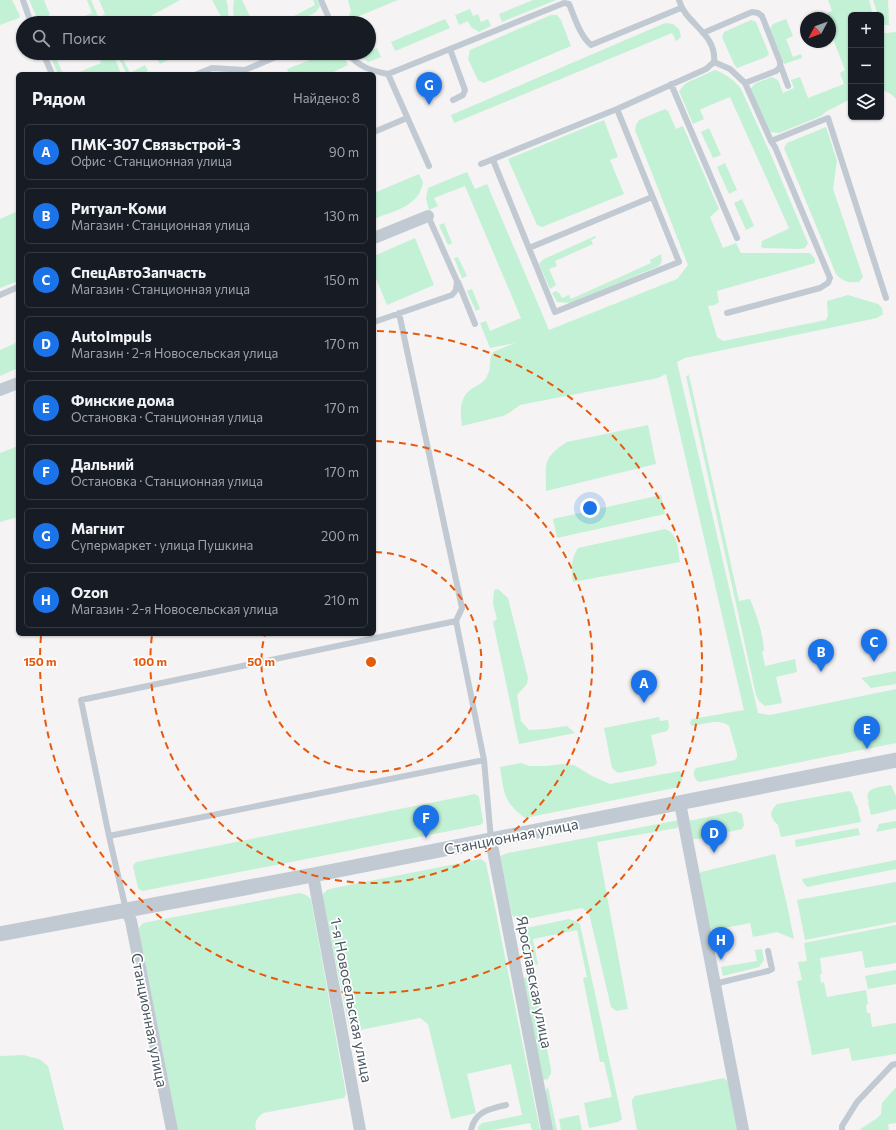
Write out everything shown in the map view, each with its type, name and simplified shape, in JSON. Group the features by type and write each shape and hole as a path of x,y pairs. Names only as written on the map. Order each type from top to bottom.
{"street":[{"path":"376,237 428,216"},
{"path":"0,390 16,383"},
{"name":"Станционная улица","path":"0,934 312,875 896,761"},
{"path":"680,803 743,1130"},
{"name":"Ярославская улица","path":"491,840 547,1130"},
{"name":"1-я Новосельская улица","path":"312,875 360,1130"},
{"name":"Станционная улица","path":"126,910 131,921 172,1130"}],"lane":[{"path":"23,0 29,16"},
{"path":"321,0 328,16"},
{"path":"481,164 616,109 706,69 714,62 715,53 711,42 681,8 678,0"},
{"path":"354,60 371,71 388,74 564,3 570,4 581,31 591,45 681,8"},
{"path":"703,33 752,12 758,13 762,16 788,86"},
{"path":"450,49 465,90 463,95 453,100"},
{"path":"46,60 51,72"},
{"path":"202,72 212,68 245,70 269,60"},
{"path":"714,62 730,69 744,83 775,147 830,278 828,283 820,288 727,313"},
{"path":"744,83 776,71 780,67 780,62"},
{"path":"388,74 429,166"},
{"path":"672,84 737,238"},
{"path":"493,160 555,312 679,262 616,109"},
{"path":"376,131 407,118"},
{"path":"771,141 828,118 886,298"},
{"path":"529,248 652,197"},
{"path":"428,216 475,324"},
{"path":"376,321 452,295 456,290 457,281"},
{"path":"0,294 16,288"},
{"path":"399,313 462,608 456,621 484,760 491,840"},
{"path":"126,910 81,700 456,621"},
{"path":"109,836 484,760"},
{"path":"714,984 768,971 772,968 768,951"},
{"path":"842,1130 842,1126 857,1102 892,1065 896,1064"},
{"path":"471,1130 478,1117 485,1110 506,1105"}],"green space":[{"path":"0,0 12,0 20,16 16,16 16,19 0,25"},
{"path":"29,0 44,0 50,15 36,16"},
{"path":"87,0 91,0 98,16 84,16 92,13"},
{"path":"99,0 180,0 151,16 102,16 105,14"},
{"path":"212,0 226,0 229,16 221,16"},
{"path":"234,0 242,0 250,16 234,16"},
{"path":"313,0 317,0 320,6 316,12 308,16 294,16 315,5"},
{"path":"348,0 398,0 359,16 349,16 351,11"},
{"path":"533,0 556,0 502,22 499,14"},
{"path":"828,0 869,0 872,12 848,12 848,100 827,111 821,116 779,133 770,132 750,89 756,83 772,77 778,80 783,93 794,88 791,80 800,77 808,98 844,84 840,73 845,70 836,46 836,12 830,12 832,11"},
{"path":"873,0 888,0 889,25 884,24 884,12 877,12"},
{"path":"470,9 473,16 478,14 481,22 488,19 491,26 479,32 471,27 468,21 459,25 455,15"},
{"path":"551,15 557,15 561,20 571,46 484,83 478,80 468,59 470,50"},
{"path":"445,19 450,28 395,51 391,42"},
{"path":"786,19 793,36 786,39 793,57 801,54 802,58 784,64 770,29 773,24"},
{"path":"751,20 756,22 769,54 766,57 737,68 722,37 724,32"},
{"path":"665,23 673,24 679,29 681,36 679,39 676,41 672,33 454,123 451,115"},
{"path":"884,32 896,32 896,99 884,90"},
{"path":"376,48 381,57 376,59"},
{"path":"52,60 57,60 62,72 57,72"},
{"path":"100,60 116,60 120,72 79,72 101,63"},
{"path":"120,60 124,60 130,72 126,72"},
{"path":"158,60 168,60 160,64"},
{"path":"310,60 346,60 348,65 333,72 288,72 287,69"},
{"path":"145,65 148,71 146,72 132,72"},
{"path":"715,70 730,78 741,89 808,243 805,248 761,247 762,241 789,228 730,97 701,109 700,110 704,119 693,124 679,91 686,83"},
{"path":"665,109 668,111 676,129 683,126 719,209 710,217 723,248 736,243 741,253 810,253 815,259 815,263 717,291 719,302 715,305 708,306 717,337 723,341 826,320 828,316 827,301 848,295 878,304 882,308 883,314 877,318 685,358 677,362 758,713 770,715 896,689 896,743 700,782 697,781 694,776 696,768 735,760 737,753 729,726 721,722 717,722 693,726 690,722 692,719 744,710 666,374 658,378 520,405 503,416 462,426 461,410 465,395 468,391 481,384 486,378 493,352 515,343 490,348 480,323 486,321 490,331 521,318 465,186 434,198 438,206 429,210 426,198 428,188 467,172 475,189 487,184 549,330 677,279 688,265 635,130 639,120"},
{"path":"604,120 618,157 610,160 624,194 542,227 537,225 508,159"},
{"path":"826,127 837,161 833,189 863,277 859,282 846,281 841,279 836,274 784,148 787,143"},
{"path":"709,128 721,155 713,158 701,132"},
{"path":"725,163 737,190 729,194 717,167"},
{"path":"419,174 423,182 417,197 411,202 398,210 376,218 376,192"},
{"path":"742,199 754,226 746,230 734,203"},
{"path":"16,212 16,282 0,288 0,219"},
{"path":"444,223 452,243 448,245 439,225"},
{"path":"595,236 596,238 591,240 593,244 555,261 557,266 549,269 556,285 550,289 539,264 544,259"},
{"path":"415,238 434,285 387,305 376,279 376,255"},
{"path":"661,254 662,261 659,266 571,303 557,302 552,293 556,291 562,298 569,295 571,299 651,263 650,260"},
{"path":"458,257 467,276 462,278 454,258"},
{"path":"472,289 480,309 476,311 467,291"},
{"path":"16,343 16,369 0,376 0,350"},
{"path":"689,375 739,601 750,599 753,605 762,638 764,651 762,652 765,666 795,659 797,672 776,677 782,703 765,706 759,701 756,695 686,376"},
{"path":"648,425 656,464 546,491 546,468 549,457 567,442"},
{"path":"16,447 16,518 0,522 0,453"},
{"path":"661,495 665,514 557,538 553,519"},
{"path":"665,529 673,534 677,542 680,562 573,582 572,564 578,548"},
{"path":"498,589 508,598 528,678 527,684 517,695 521,721 529,730 567,726 575,733 519,744 493,622 497,619 493,604 494,590"},
{"path":"896,671 896,684 871,688 861,678"},
{"path":"659,717 660,721 668,720 669,727 667,731 651,735 657,763 654,766 618,773 612,768 604,728"},
{"path":"521,763 529,766 562,764 574,765 592,776 610,784 680,771 682,779 679,787 525,818 512,807 508,801 502,783 500,767"},
{"path":"891,785 896,796 896,809 871,815 868,803 868,793 878,787"},
{"path":"849,791 852,793 857,805 861,822 781,837 778,825 771,815 772,810 777,804"},
{"path":"475,794 479,797 483,821 480,825 142,891 138,888 133,866 136,862"},
{"path":"736,811 742,814 744,825 742,829 693,839 689,821"},
{"path":"679,820 679,825 677,828 597,842 628,1009 616,1011 611,1007 589,913 582,908 522,920 516,919 512,915 500,856 508,853"},
{"path":"896,821 896,828 876,832 879,824"},
{"path":"858,828 860,835 796,847 795,840"},
{"path":"775,854 794,939 777,932 753,937 750,923 709,931 699,874 701,872"},
{"path":"481,859 486,863 540,1130 532,1130 530,1123 493,1130 478,1130 478,1127 482,1123 522,1115 511,1064 467,1074 476,1113 451,1119 428,1024 420,1018 350,1032 322,895 327,890 334,888"},
{"path":"896,860 896,869 807,887 802,879"},
{"path":"896,882 896,922 805,940 797,900"},
{"path":"300,893 311,899 346,1094 344,1098 263,1113 256,1120 256,1130 178,1130 139,928 143,923"},
{"path":"569,919 580,924 622,1119 618,1122 589,1128 584,1103 612,1097 604,1062 600,1062 583,978 587,977 577,930 533,939 538,965 533,963 527,956 522,929"},
{"path":"896,925 896,963 865,968 862,951 820,958 822,974 820,974 821,983 824,982 827,997 866,990 868,1004 866,1005 867,1013 870,1013 872,1027 896,1023 896,1054 852,1061 849,1048 812,1055 797,981 802,980 798,962 807,961 804,943"},
{"path":"762,949 764,960 759,967 723,976 721,967 757,961 755,950"},
{"path":"896,970 896,984 868,989 865,976"},
{"path":"528,977 534,983 551,1069 548,1079 543,1080 523,978"},
{"path":"23,1055 39,1059 48,1066 64,1130 0,1130 0,1056"},
{"path":"724,1078 728,1082 737,1130 637,1130 632,1104 632,1100 635,1096"},
{"path":"548,1087 557,1130 550,1130 544,1093"},
{"path":"896,1087 896,1123 888,1124 889,1130 859,1130 881,1114 882,1103"},
{"path":"579,1115 582,1130 561,1130 559,1119"}],"place":[{"name":"Магнит","path":"429,105"},
{"name":"СпецАвтоЗапчасть","path":"874,662"},
{"name":"Ритуал-Коми","path":"821,672"},
{"name":"ПМК-307 Связьстрой-3","path":"644,703"},
{"name":"Финские дома","path":"867,749"},
{"name":"Дальний","path":"426,838"},
{"name":"AutoImpuls","path":"714,853"},
{"name":"Ozon","path":"721,960"}]}
